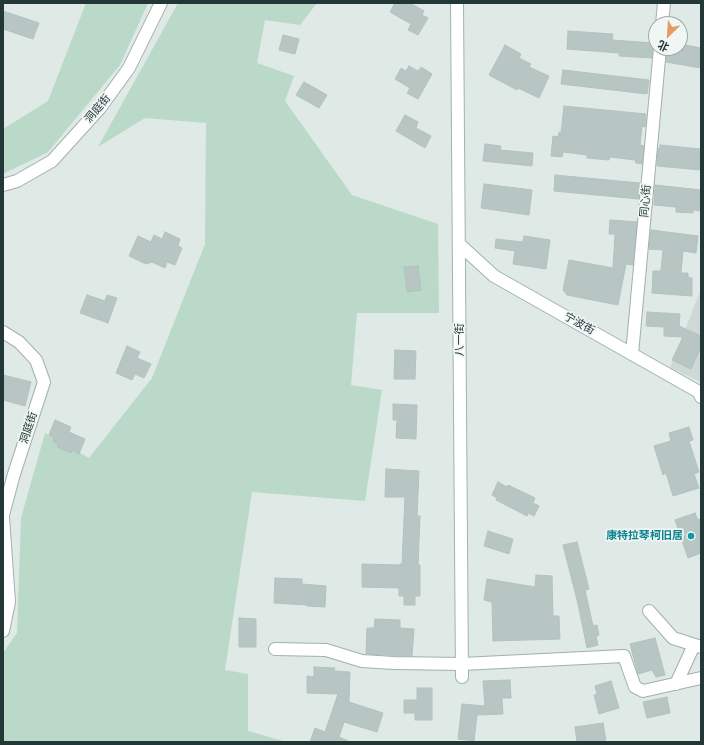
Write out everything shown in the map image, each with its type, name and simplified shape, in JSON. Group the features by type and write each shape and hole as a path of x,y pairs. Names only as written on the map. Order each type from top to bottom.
{"street":[{"name":"洞庭街","path":"3,185 17,180 52,161 100,108 129,68 161,3"},
{"name":"八一街","path":"457,3 462,677"},
{"path":"663,16 664,3"},
{"name":"同心街","path":"632,354 659,56"},
{"name":"宁波街","path":"459,244 494,276 699,392 701,397"},
{"name":"洞庭街","path":"3,332 19,342 36,360 44,382 14,474 3,516 9,602 3,631"},
{"path":"648,611 673,638 698,646 676,684"},
{"path":"275,649 326,650 362,661 394,663 462,664 624,656 635,687 643,692 701,678"}],"shaded area":[{"path":"701,289 701,382 670,368"}],"green space":[{"path":"86,3 148,3 120,65 48,152 3,174 3,129 48,101"},
{"path":"178,3 317,3 300,25 265,20 257,63 294,76 285,101 352,195 438,224 439,313 357,313 351,385 382,390 365,501 252,492 225,670 248,674 248,731 287,742 3,742 3,653 17,633 21,518 45,433 89,458 152,378 205,244 206,123 145,118 98,147"}],"building":[{"path":"395,3 410,3 424,11 422,15 428,18 418,35 408,30 411,24 390,12"},
{"path":"3,11 39,23 33,39 3,29"},
{"path":"568,31 613,34 612,40 648,43 648,56 652,56 652,58 619,56 619,53 567,49"},
{"path":"283,35 299,39 295,54 279,50"},
{"path":"505,45 521,54 519,58 531,64 529,67 549,76 539,98 518,88 517,90 489,75"},
{"path":"688,46 701,48 701,68 666,62 666,56 688,56"},
{"path":"409,66 418,71 421,67 432,74 418,99 407,93 410,88 395,79 401,68 406,71"},
{"path":"563,70 649,80 647,94 561,84"},
{"path":"304,82 327,95 319,108 296,95"},
{"path":"564,106 646,114 645,127 642,126 640,145 644,146 642,164 636,163 635,160 610,157 609,160 587,158 587,155 563,152 562,157 551,156 553,136 558,137 559,132 561,133"},
{"path":"405,115 418,122 416,128 431,136 425,148 396,131"},
{"path":"485,144 501,146 500,150 533,153 532,166 483,161"},
{"path":"660,145 701,149 701,170 657,166 658,148 660,148"},
{"path":"555,175 640,183 639,199 554,191"},
{"path":"484,184 532,190 529,215 481,208"},
{"path":"655,185 701,190 701,211 693,210 693,213 676,212 676,207 654,205"},
{"path":"610,220 637,222 633,265 626,264 618,305 567,295 563,290 569,260 613,268 615,234 609,234"},
{"path":"651,230 698,236 696,253 683,251 681,273 688,273 688,277 692,278 692,296 652,293 653,271 661,271 663,250 649,249"},
{"path":"165,232 180,239 178,246 182,248 175,265 167,262 165,268 152,262 146,264 129,256 138,236 151,242 154,235 162,239"},
{"path":"524,236 550,240 546,269 513,264 515,251 495,248 496,239 523,242"},
{"path":"418,266 421,290 407,292 404,267"},
{"path":"87,295 105,301 107,295 117,298 108,323 80,313"},
{"path":"647,312 680,314 679,326 701,336 701,347 691,369 672,360 683,337 664,336 664,327 646,326"},
{"path":"127,346 140,352 137,358 151,364 144,378 135,374 132,380 116,373"},
{"path":"395,350 416,351 415,379 394,379"},
{"path":"3,375 31,382 25,406 3,400"},
{"path":"393,404 417,405 416,439 396,438 397,420 393,420"},
{"path":"55,420 71,427 69,432 85,439 79,454 72,450 71,453 57,447 58,444 53,442 54,438 49,435"},
{"path":"689,427 693,440 689,441 699,472 694,474 699,488 673,496 666,473 663,475 654,446 671,441 669,433"},
{"path":"386,469 419,471 417,516 420,516 418,565 420,565 420,596 415,596 415,605 404,605 404,596 399,596 399,588 362,587 362,564 402,564 405,497 385,497"},
{"path":"498,482 507,487 508,485 535,498 533,503 539,506 534,516 528,513 527,516 496,500 497,498 492,495"},
{"name":"康特拉琴柯旧居","path":"695,513 698,520 701,518 701,553 688,558 675,520"},
{"path":"488,531 513,539 509,554 484,546"},
{"path":"577,542 589,589 585,590 593,626 597,625 599,635 596,636 598,645 587,648 578,604 563,545"},
{"path":"536,575 552,576 553,616 559,616 560,639 493,641 492,602 484,600 487,579 535,587"},
{"path":"275,578 302,579 302,584 326,586 325,607 274,603"},
{"path":"239,618 256,619 256,647 239,647"},
{"path":"375,619 400,620 400,628 414,629 412,656 366,654 367,628 374,628"},
{"path":"655,638 665,675 656,677 652,670 638,674 630,644"},
{"path":"314,667 335,668 334,671 350,672 349,702 383,713 377,732 344,722 339,737 348,742 310,742 315,728 325,732 338,694 307,693 307,676 314,677"},
{"path":"510,680 511,698 502,698 503,714 477,715 474,741 458,739 462,704 485,706 483,681"},
{"path":"611,681 619,708 599,714 594,695 597,694 595,686"},
{"path":"417,688 432,688 432,720 415,720 415,713 404,713 404,700 417,700"},
{"path":"667,697 670,713 647,718 643,702"},
{"path":"603,723 606,740 577,742 575,727"}],"place":[{"name":"康特拉琴柯旧居","path":"691,536"}]}
